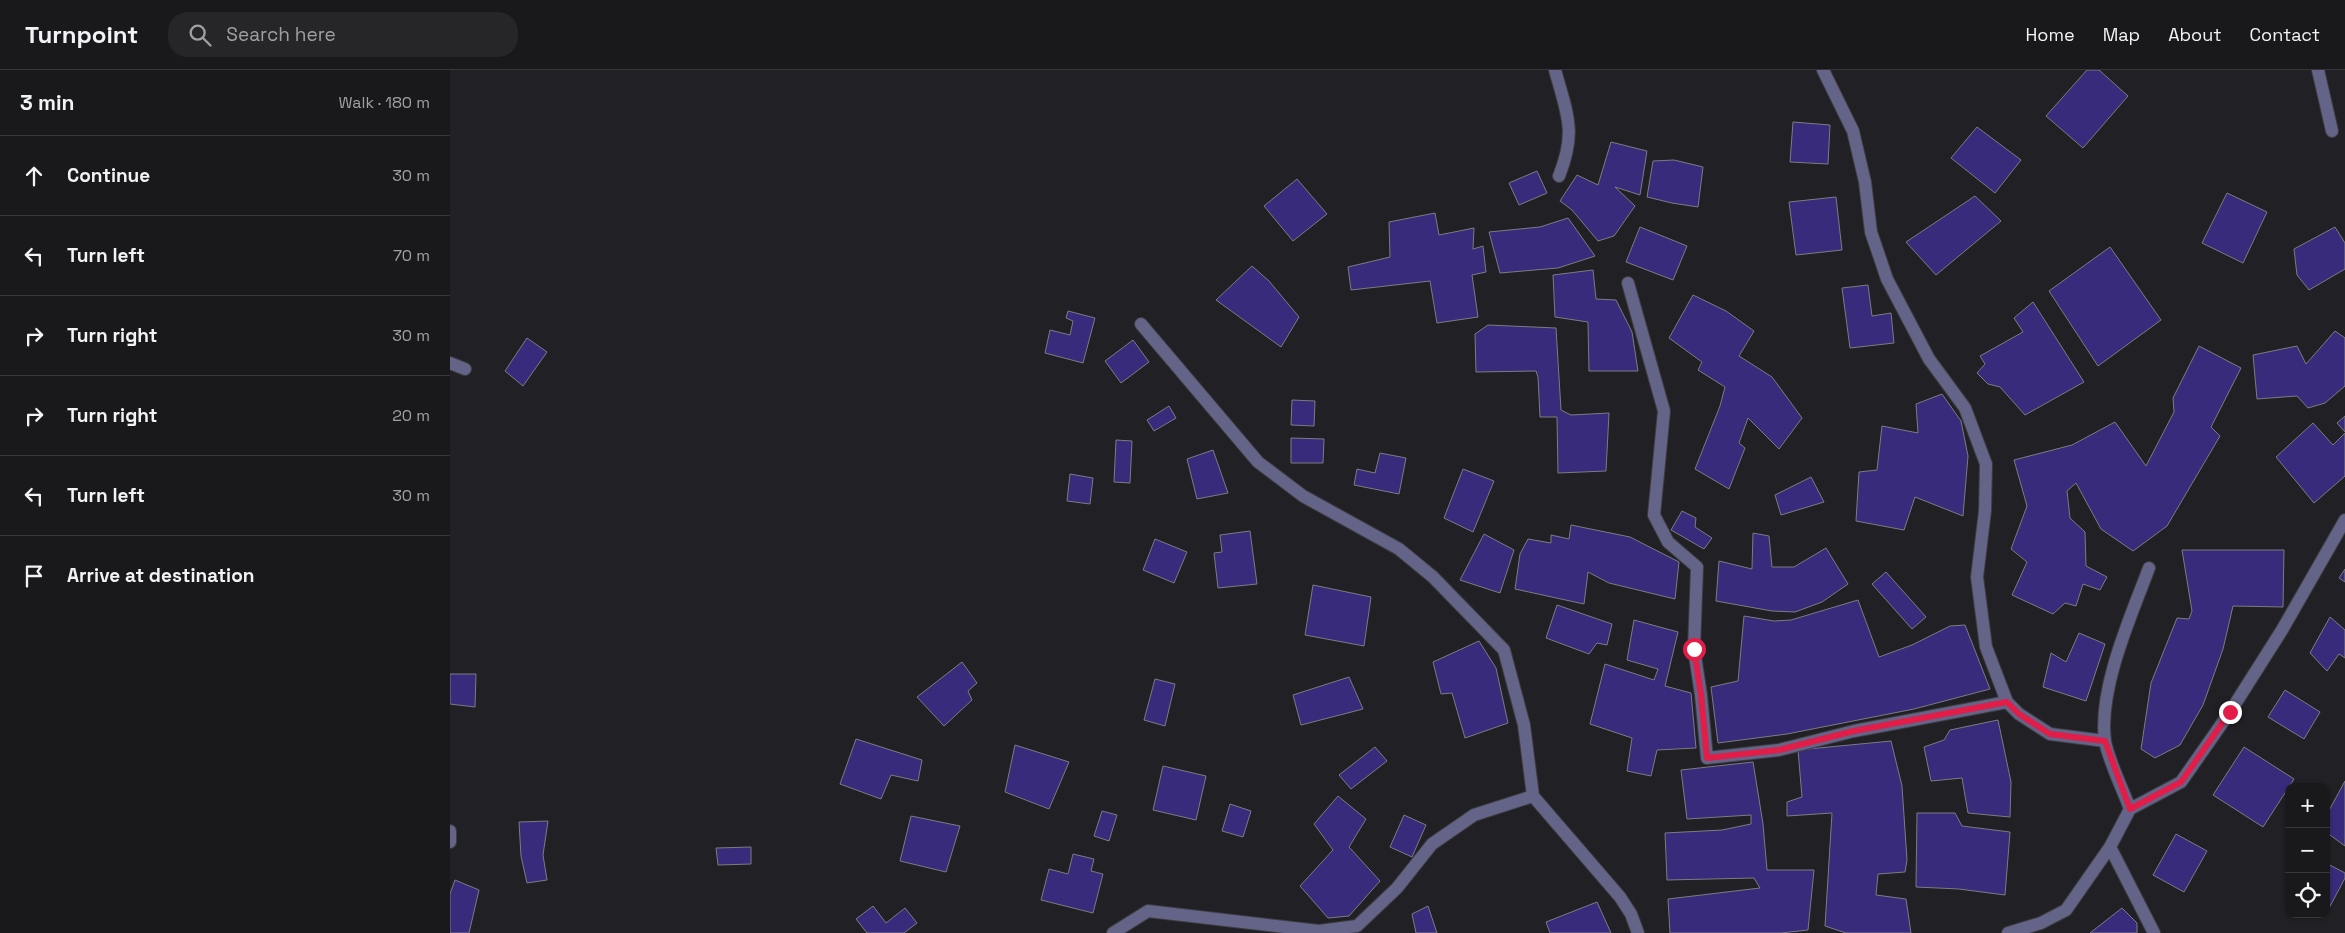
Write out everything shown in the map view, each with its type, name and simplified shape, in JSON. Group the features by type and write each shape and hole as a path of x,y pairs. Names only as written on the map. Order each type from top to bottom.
{"street":[{"path":"1555,70 1570,124 1567,155 1559,176"},
{"path":"1823,70 1853,131 1865,182 1871,232 1887,279 1929,360 1965,408 1986,464 1985,512 1977,577 1986,647 2007,702 2019,714 2050,734 2105,741"},
{"path":"2318,70 2332,131"},
{"path":"1628,282 1664,411 1654,515 1668,542 1696,567 1694,649 1701,695 1707,758 1779,750 1854,731 2007,702"},
{"path":"1142,324 1258,462 1303,496 1399,549 1433,577 1504,650 1524,725 1533,796 1620,897 1631,914 1638,933"},
{"path":"450,363 465,368"},
{"path":"2008,933 2041,923 2066,910 2110,846 2130,809 2181,782 2282,630 2345,520"},
{"path":"2130,809 2105,741 2106,695 2128,624 2149,568"},
{"path":"1113,933 1148,911 1319,931 1357,926 1397,888 1432,844 1474,815 1533,796"},
{"path":"450,831 450,842"},
{"path":"2110,846 2154,933"}],"building":[{"path":"2087,70 2099,70 2128,96 2083,148 2046,116"},
{"path":"1793,122 1830,125 1828,164 1790,162"},
{"path":"1977,127 2021,160 1995,193 1951,158"},
{"path":"1611,142 1647,151 1640,195 1615,187 1635,206 1614,236 1598,241 1572,210 1560,201 1577,175 1598,185"},
{"path":"1674,160 1703,167 1698,207 1647,197 1653,161"},
{"path":"1537,171 1547,193 1519,205 1509,183"},
{"path":"1297,179 1327,214 1293,241 1264,206"},
{"path":"2227,193 2267,212 2243,263 2202,243"},
{"path":"1975,196 2001,221 1936,275 1906,242"},
{"path":"1836,197 1842,250 1796,255 1789,202"},
{"path":"1435,213 1439,235 1474,228 1473,249 1483,246 1486,272 1472,275 1478,317 1437,323 1430,281 1351,290 1348,267 1390,257 1389,222"},
{"path":"1568,218 1595,256 1558,268 1500,273 1489,232 1540,227"},
{"path":"1640,227 1687,246 1673,280 1626,262"},
{"path":"2335,227 2345,243 2345,269 2309,290 2297,275 2294,249"},
{"path":"2110,247 2161,320 2098,366 2049,291"},
{"path":"1252,266 1269,281 1299,317 1281,347 1216,300"},
{"path":"1593,270 1596,299 1616,300 1632,332 1638,371 1589,371 1588,322 1555,317 1553,275"},
{"path":"1868,285 1872,316 1891,313 1894,343 1850,348 1842,288"},
{"path":"1693,295 1726,311 1754,331 1739,356 1772,377 1802,418 1779,449 1748,418 1739,443 1745,448 1729,489 1695,469 1720,406 1725,387 1698,370 1702,362 1669,338"},
{"path":"2033,302 2084,382 2025,415 2000,387 1988,384 1977,373 1985,364 1980,356 2023,332 2014,318"},
{"path":"1068,311 1095,318 1083,363 1045,353 1050,330 1070,335 1073,321 1066,318"},
{"path":"1488,325 1556,328 1561,410 1571,415 1609,413 1606,471 1558,473 1557,417 1540,417 1536,371 1476,372 1475,334"},
{"path":"2335,331 2345,338 2345,386 2325,403 2308,408 2297,396 2257,399 2253,355 2297,346 2306,364"},
{"path":"527,338 547,352 523,386 505,371"},
{"path":"1133,340 1149,362 1121,383 1105,361"},
{"path":"2199,346 2241,368 2211,427 2220,436 2167,526 2133,551 2101,529 2076,483 2067,491 2070,518 2085,532 2086,566 2107,577 2100,590 2083,584 2076,606 2065,603 2053,614 2012,595 2027,562 2011,549 2027,506 2014,460 2072,445 2115,422 2146,466 2174,412 2173,398"},
{"path":"1942,394 1961,421 1968,456 1963,516 1915,497 1904,530 1856,521 1859,472 1877,470 1882,426 1918,433 1916,404"},
{"path":"1292,400 1315,401 1314,426 1291,425"},
{"path":"1169,406 1176,418 1154,431 1147,420"},
{"path":"2345,416 2345,432 2337,423"},
{"path":"2313,423 2333,445 2345,433 2345,476 2314,503 2276,457"},
{"path":"1291,438 1324,439 1323,463 1291,463"},
{"path":"1116,440 1132,441 1130,483 1114,482"},
{"path":"1213,450 1228,493 1197,499 1187,459"},
{"path":"1380,453 1406,458 1399,494 1354,485 1357,469 1375,473"},
{"path":"1463,469 1494,481 1473,532 1444,518"},
{"path":"1070,474 1093,478 1090,504 1067,501"},
{"path":"1811,477 1824,502 1781,515 1775,495"},
{"path":"1682,511 1696,518 1695,527 1712,538 1704,549 1671,530"},
{"path":"1571,525 1630,537 1679,562 1675,599 1609,583 1588,572 1584,604 1515,589 1520,554 1528,539 1551,543 1551,535 1569,539"},
{"path":"1250,531 1257,584 1218,588 1214,553 1222,552 1220,535"},
{"path":"1753,533 1769,536 1772,567 1794,567 1826,548 1848,584 1822,602 1795,612 1772,611 1716,601 1719,561 1752,569"},
{"path":"1484,534 1514,550 1500,593 1460,580"},
{"path":"1155,539 1187,552 1174,583 1143,570"},
{"path":"2182,550 2284,550 2283,607 2233,606 2223,649 2203,705 2180,745 2155,758 2141,749 2151,683 2177,618 2189,619 2192,611"},
{"path":"2345,569 2345,582 2339,578"},
{"path":"1886,572 1926,617 1912,629 1872,584"},
{"path":"1313,585 1371,597 1364,646 1305,635"},
{"path":"1858,600 1879,657 1912,645 1950,626 1965,625 1990,689 1914,709 1787,734 1718,743 1711,687 1738,681 1744,616 1774,621 1791,620"},
{"path":"1557,605 1612,624 1607,645 1597,643 1589,654 1546,638"},
{"path":"2330,617 2345,630 2345,658 2339,654 2327,671 2310,653"},
{"path":"1634,620 1678,632 1665,686 1691,693 1696,748 1657,750 1651,776 1627,771 1632,738 1590,724 1605,664 1654,680 1658,669 1627,660"},
{"path":"2079,633 2105,644 2086,701 2043,687 2051,653 2066,662"},
{"path":"1479,641 1496,668 1508,723 1465,738 1452,693 1441,694 1433,662"},
{"path":"962,662 977,683 968,691 972,700 944,726 917,697"},
{"path":"450,674 476,674 475,707 450,704"},
{"path":"1349,677 1363,709 1301,725 1293,695"},
{"path":"1155,679 1175,684 1165,726 1144,720"},
{"path":"2285,690 2320,712 2304,739 2268,717"},
{"path":"1998,720 2011,782 2010,817 1968,813 1962,778 1931,781 1924,747 1944,740 1950,730"},
{"path":"856,739 922,760 918,781 891,775 881,799 840,784"},
{"path":"1891,741 1902,786 1907,860 1905,872 1878,874 1876,895 1906,899 1911,933 1846,933 1825,926 1832,813 1787,816 1787,802 1802,797 1798,750"},
{"path":"1015,745 1069,762 1049,809 1005,792"},
{"path":"1375,747 1387,761 1351,789 1339,775"},
{"path":"2244,747 2294,779 2291,783 2285,783 2285,793 2263,827 2213,795"},
{"path":"1753,762 1763,824 1767,870 1814,870 1808,930 1781,933 1670,933 1668,899 1760,888 1754,878 1667,880 1665,833 1722,830 1751,824 1751,815 1687,819 1681,770"},
{"path":"1163,766 1206,776 1196,820 1153,810"},
{"path":"2345,781 2345,846 2330,835 2330,809"},
{"path":"1338,796 1366,819 1349,847 1380,881 1349,916 1328,918 1300,886 1333,850 1314,824"},
{"path":"1230,804 1251,811 1243,837 1222,831"},
{"path":"1102,811 1117,815 1109,841 1094,836"},
{"path":"1917,813 1955,813 1962,826 2010,832 2005,895 1959,889 1916,887"},
{"path":"1404,815 1426,825 1412,857 1390,847"},
{"path":"911,816 960,826 946,872 900,861"},
{"path":"548,821 543,855 547,880 527,883 521,856 519,822"},
{"path":"2176,834 2207,851 2184,892 2153,875"},
{"path":"751,847 751,864 718,865 716,848"},
{"path":"1073,854 1094,859 1091,871 1103,874 1093,913 1041,900 1049,869 1068,874"},
{"path":"2330,865 2345,873 2345,878 2330,906"},
{"path":"455,880 479,890 469,933 450,933 450,894"},
{"path":"1597,902 1611,933 1550,933 1546,922"},
{"path":"873,906 886,923 905,908 917,923 904,933 867,933 856,919"},
{"path":"1428,906 1437,933 1416,933 1412,914"},
{"path":"2122,908 2137,923 2137,933 2090,933"}],"route":[{"path":"1694,649 1701,695 1707,758 1779,750 1854,731 2007,702 2019,714 2050,734 2105,741 2130,809 2181,782 2230,712"}]}
